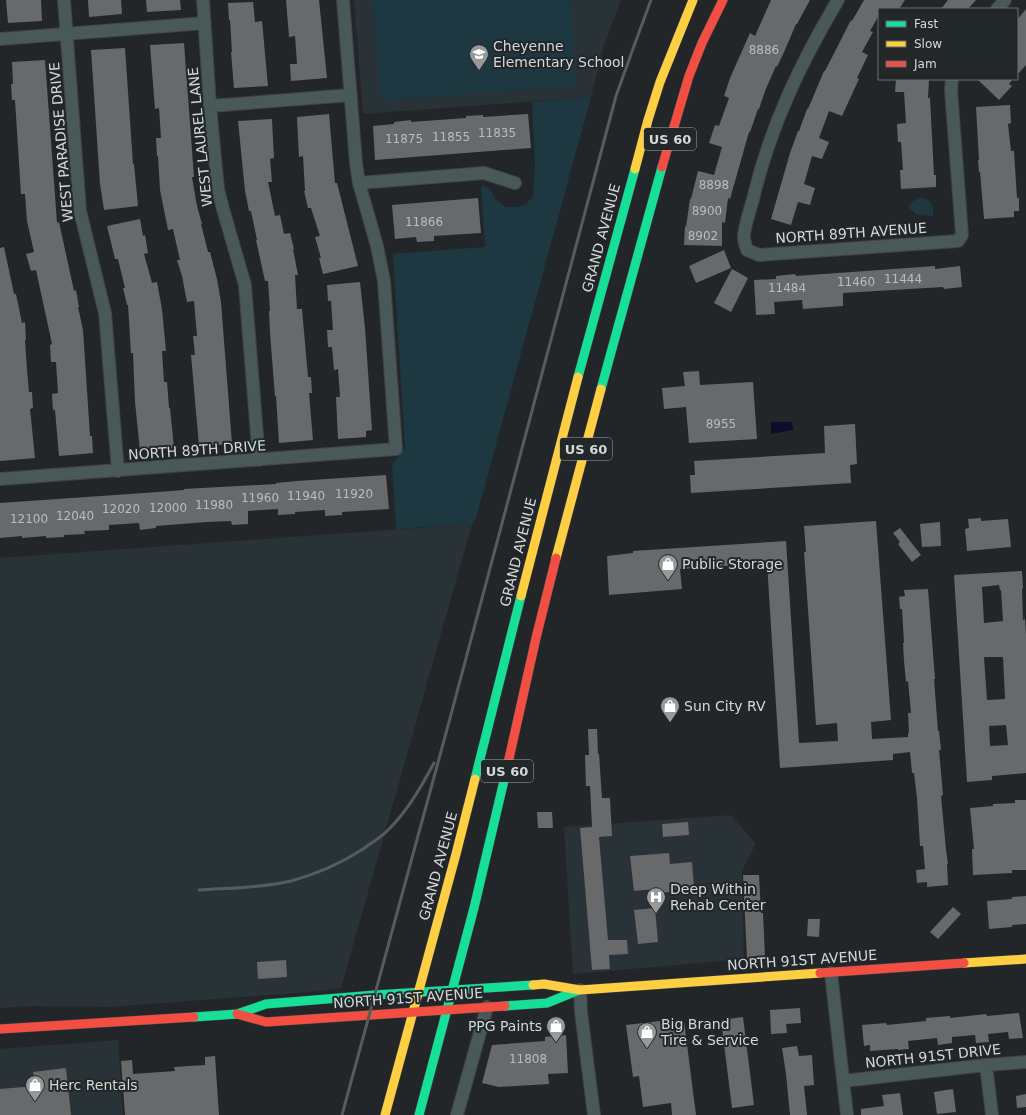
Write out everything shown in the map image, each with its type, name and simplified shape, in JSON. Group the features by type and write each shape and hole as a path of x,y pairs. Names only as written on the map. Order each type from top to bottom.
{"main road":[{"name":"GRAND AVENUE","path":"385,1115 458,847 534,545 590,342 648,120 660,82 693,0"},
{"name":"US 60","path":"419,1115 476,900 501,796 536,638 552,549 689,76 702,43 722,0"},
{"path":"534,545 552,549"},
{"name":"NORTH 91ST AVENUE","path":"0,1029 237,1014 266,1004 418,992 544,984 580,990 1026,958"},
{"name":"NORTH 91ST AVENUE","path":"237,1014 266,1022 547,1003 580,990"}],"street":[{"name":"WEST PARADISE DRIVE","path":"64,0 80,211 105,313 118,471"},
{"name":"WEST LAUREL LANE","path":"203,0 210,106 218,189 245,285 259,460"},
{"path":"343,0 356,163 359,183 484,173 515,183"},
{"name":"NORTH 89TH AVENUE","path":"838,0 822,27 792,86 775,126 759,173 744,236 747,250 759,255 958,241 962,235 951,90 952,80"},
{"path":"998,8 1005,0"},
{"path":"0,39 205,23"},
{"path":"210,106 351,95"},
{"name":"NORTH 89TH DRIVE","path":"0,479 396,449 384,281 377,246 359,183"},
{"path":"831,973 847,1115"},
{"path":"580,990 581,1012 594,1115"},
{"path":"458,1115 487,1007"},
{"name":"NORTH 91ST DRIVE","path":"843,1081 1026,1062"},
{"path":"986,1065 992,1115"}],"shaded area":[{"name":"Cheyenne Elementary School","path":"354,0 621,0 604,45 591,97 363,114"},
{"name":"Cheyenne Elementary School","path":"372,0 571,0 575,86 381,101"},
{"path":"591,97 476,518 472,524 396,529 392,465 405,448 393,254 485,247 481,185 490,189 496,200 506,207 517,207 526,204 533,196 535,162 532,102"},
{"path":"923,198 932,204 933,216 917,215 908,207 914,201"},
{"path":"472,524 341,988 323,991 109,1007 30,1006 0,1008 0,558"},
{"name":"Deep Within Rehab Center","path":"731,815 756,844 742,870 744,959 573,974 564,827"},
{"path":"118,1040 123,1115 0,1115 0,1049"}],"water":[{"path":"771,422 792,422 793,430 771,434"}],"building":[{"path":"6,0 41,0 42,21 8,23"},
{"path":"88,0 121,0 122,14 89,17"},
{"path":"146,0 180,0 181,10 147,12"},
{"path":"286,0 319,0 327,78 291,81 290,64 297,64 295,36 289,37"},
{"path":"771,0 810,0 796,24 777,67 776,66 749,132 730,199 728,198 725,223 722,222 722,246 684,245 685,226 686,227 690,199 698,171 714,175 722,147 709,143 715,125 719,126 729,98 724,96 730,78 750,33 755,36"},
{"path":"864,0 905,0 900,8 878,8 878,17 870,31 873,32 862,52 868,55 842,116 829,111 819,138 829,142 822,159 812,156 804,184 815,188 810,205 798,202 791,225 771,219 790,153 807,109 824,71 851,20 852,21"},
{"path":"948,0 976,0 969,8 942,8"},
{"path":"253,2 255,22 262,21 268,86 234,88 228,3"},
{"path":"1026,9 1026,65 1018,74 1018,19"},
{"path":"184,43 194,177 192,177 201,224 217,279 221,302 232,444 199,446 191,355 195,355 193,336 197,336 194,301 187,302 177,260 180,260 173,229 168,230 160,190 156,138 161,138 159,108 155,109 150,45"},
{"path":"125,48 133,164 138,206 104,210 100,184 91,50"},
{"path":"45,60 57,223 59,222 74,291 76,290 83,330 90,436 92,436 93,453 59,456 52,394 58,393 56,362 51,362 50,345 52,344 36,270 31,271 26,254 34,252 27,221 25,194 21,194 15,100 12,100 11,84 13,84 12,62"},
{"path":"896,80 929,80 928,98 930,98 936,187 901,189 900,170 903,170 901,142 898,142 897,124 906,123 904,92 895,92"},
{"path":"978,80 1012,80 1009,84 1012,86 999,100"},
{"path":"1010,105 1011,123 1008,124 1011,151 1014,151 1019,211 1014,211 1014,217 984,219 978,160 976,107"},
{"path":"329,114 335,183 337,183 358,266 323,274 319,258 321,258 315,237 320,236 311,208 308,208 304,191 303,156 299,157 297,117"},
{"path":"528,114 531,148 375,160 373,126 394,124 394,122 411,120 411,122 466,118 466,116 483,115 483,117"},
{"path":"272,119 274,158 270,159 272,182 268,182 275,216 280,215 284,234 290,233 294,249 298,275 295,275 297,309 302,309 308,377 311,377 312,393 309,393 313,440 279,443 270,333 268,281 265,281 251,211 249,211 245,191 238,121"},
{"path":"478,198 481,233 434,236 434,241 417,242 416,237 395,239 392,205"},
{"path":"140,219 143,236 145,235 148,253 144,254 152,283 157,282 162,309 166,351 162,351 164,382 167,382 174,448 140,451 128,305 123,288 125,288 118,259 115,259 107,226"},
{"path":"4,247 22,323 25,322 29,392 32,392 33,408 30,409 35,458 0,461 0,248"},
{"path":"724,250 731,268 696,283 689,266"},
{"path":"935,266 935,269 960,266 962,287 843,293 843,306 803,309 802,300 774,302 775,314 756,315 754,280 776,279 776,276 795,274 796,276"},
{"path":"732,269 748,278 731,312 714,303"},
{"path":"360,282 365,328 372,430 366,431 366,437 338,439 336,397 340,397 338,369 334,370 332,347 328,347 327,330 333,330 331,301 328,301 327,285"},
{"path":"699,371 700,385 753,382 757,439 689,443 686,407 664,409 662,388 685,386 683,372"},
{"path":"855,424 857,464 850,465 851,483 691,493 690,475 695,475 694,461 825,453 824,426"},
{"path":"386,475 389,509 342,512 342,515 325,516 325,510 278,515 278,509 248,511 248,524 232,525 231,521 207,522 156,526 156,528 140,530 139,523 109,525 109,530 84,531 85,534 64,535 64,537 46,538 46,536 22,538 22,536 0,538 0,503"},
{"path":"981,518 981,521 1008,519 1011,547 967,551 965,529 969,528 968,519"},
{"path":"876,521 891,720 871,722 872,739 908,737 908,713 911,713 908,681 906,682 902,609 900,609 899,597 905,596 904,590 928,589 938,731 941,750 939,750 943,795 941,796 948,864 948,885 927,887 927,882 917,883 916,870 925,869 923,846 920,846 917,798 910,752 893,754 893,760 780,768 767,563 680,569 682,589 609,595 607,556 633,553 633,551 786,541 799,743 838,741 837,723 816,725 804,552 806,552 804,526"},
{"path":"940,522 941,546 922,547 920,524"},
{"path":"900,528 921,555 912,562 898,544 900,542 893,533"},
{"path":"1022,571 1023,620 1025,619 1026,634 1026,773 992,776 992,780 967,782 954,575","holes":["999,585 1001,590 1003,621 984,623 982,587","984,657 1003,657 1005,699 987,700","1006,725 1008,745 990,746 989,726"]},
{"path":"588,729 597,729 602,798 610,798 612,836 599,837 608,940 627,940 628,954 609,955 610,969 592,970 580,828 592,827 590,786 586,786 585,755 589,755"},
{"path":"1015,800 1026,800 1026,870 1012,870 1012,873 973,875 972,849 974,849 970,808 993,806 993,804 1015,803"},
{"path":"537,812 552,812 553,828 538,828"},
{"path":"688,822 689,835 663,837 662,824"},
{"path":"669,853 670,864 692,862 694,887 672,889 672,892 655,893 655,889 634,891 630,856"},
{"path":"743,875 759,875 761,913 763,913 765,957 747,958"},
{"path":"1026,896 1026,924 989,929 987,901"},
{"path":"953,907 961,914 938,939 930,932"},
{"path":"655,908 658,942 638,944 634,910"},
{"path":"808,919 820,919 819,937 807,936"},
{"path":"286,960 287,977 258,979 257,962"},
{"path":"800,1008 801,1023 786,1024 787,1033 771,1034 770,1010"},
{"path":"1019,1013 1023,1038 1009,1039 1008,1032 988,1034 989,1042 976,1043 975,1035 952,1037 952,1043 938,1045 937,1038 908,1041 909,1049 870,1051 870,1045 864,1046 862,1025 886,1023 887,1025 897,1024 926,1021 926,1018 950,1016 950,1018 986,1014 987,1016"},
{"path":"743,1017 754,1105 732,1108 721,1020"},
{"path":"660,1021 660,1024 684,1021 696,1115 672,1115 671,1103 643,1107 639,1076 633,1077 626,1025"},
{"path":"566,1035 568,1073 548,1074 549,1084 499,1087 482,1083 492,1045 545,1041 545,1037"},
{"path":"797,1046 799,1056 812,1055 814,1085 804,1086 807,1115 790,1115 782,1048"},
{"path":"215,1056 219,1115 125,1115 121,1061 132,1060 133,1074 175,1071 174,1067 205,1065 205,1057"},
{"name":"Herc Rentals","path":"66,1068 71,1115 0,1115 0,1089 35,1086 33,1072"},
{"path":"953,1089 956,1112 937,1114 934,1092"},
{"path":"900,1093 903,1115 861,1115 861,1109 884,1106 882,1095"},
{"path":"1026,1094 1026,1107 1017,1108 1016,1096"}],"railway":[{"path":"342,1115 446,733 616,96 651,0"},
{"path":"199,890 257,886 291,881 319,872 337,864 363,849 384,834 394,824 413,799 434,763"}],"traffic: fast":[{"path":"601,389 662,167"},
{"path":"578,377 635,169"},
{"path":"475,779 521,596"},
{"path":"419,1115 474,908 506,772"},
{"path":"194,1017 237,1014 266,1004 375,995 533,985"},
{"path":"505,1006 547,1003 579,990"}],"traffic: slow":[{"path":"635,169 660,82 693,0"},
{"path":"521,596 578,377"},
{"path":"556,558 601,389"},
{"path":"385,1115 475,779"},
{"path":"964,963 1026,959"},
{"path":"533,985 544,984 580,990 820,973"}],"traffic: jam":[{"path":"662,167 689,76 702,43 723,0"},
{"path":"506,772 536,638 556,558"},
{"path":"820,973 964,963"},
{"path":"237,1014 266,1022 505,1006"},
{"path":"0,1029 194,1017"}],"place":[{"name":"Cheyenne Elementary School","path":"479,71"},
{"name":"Public Storage","path":"668,581"},
{"name":"Sun City RV","path":"670,723"},
{"name":"Deep Within Rehab Center","path":"656,914"},
{"name":"PPG Paints","path":"556,1043"},
{"name":"Big Brand Tire & Service","path":"647,1049"},
{"name":"Herc Rentals","path":"35,1102"}]}
